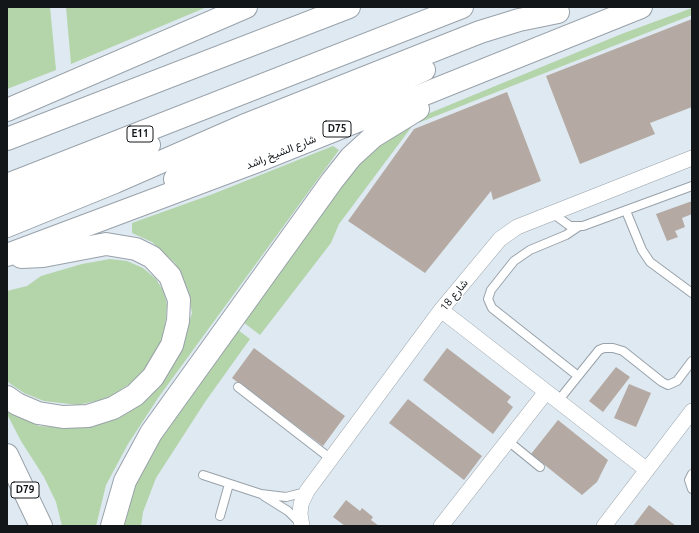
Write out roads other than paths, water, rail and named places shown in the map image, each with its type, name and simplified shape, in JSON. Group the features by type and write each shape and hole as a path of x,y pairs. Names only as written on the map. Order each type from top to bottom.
{"main road":[{"path":"7,110 246,7"},
{"path":"7,139 349,7"},
{"name":"E11","path":"7,185 462,7"},
{"name":"شارع الشيخ راشد","path":"7,256 255,162 641,7"},
{"path":"132,208 167,184 205,165 564,10"},
{"path":"7,226 115,182 243,126 480,32 519,20 564,10"},
{"path":"112,526 126,482 151,433 332,181 351,157 374,136 406,115 499,71 542,47"},
{"path":"7,206 200,124 237,104 272,82"},
{"path":"7,256 43,256 106,244 136,249 152,257 165,269 174,284 179,310 176,333 167,357 149,382 124,402 101,413 76,417 63,417 38,413 27,409 7,397"},
{"name":"D79","path":"7,455 42,526"}],"street":[{"name":"شارع 18","path":"302,525 301,504 307,491 441,310 500,239 518,227 692,158"},
{"path":"441,310 646,470"},
{"path":"441,526 546,392"},
{"path":"604,526 692,411"}],"lane":[{"path":"578,376 492,308 488,299 490,290 514,261 530,250 566,235 578,227 692,186"},
{"path":"626,211 642,250 650,262 692,293"},
{"path":"552,213 570,226 578,227"},
{"path":"558,401 599,350 608,347 618,349 665,384 675,383 692,361"},
{"path":"238,387 331,459"},
{"path":"508,441 540,467"},
{"path":"692,474 689,480 692,489"},
{"path":"203,475 261,494 286,497 307,491"},
{"path":"220,516 229,484"},
{"path":"261,494 288,511 302,525"}]}
